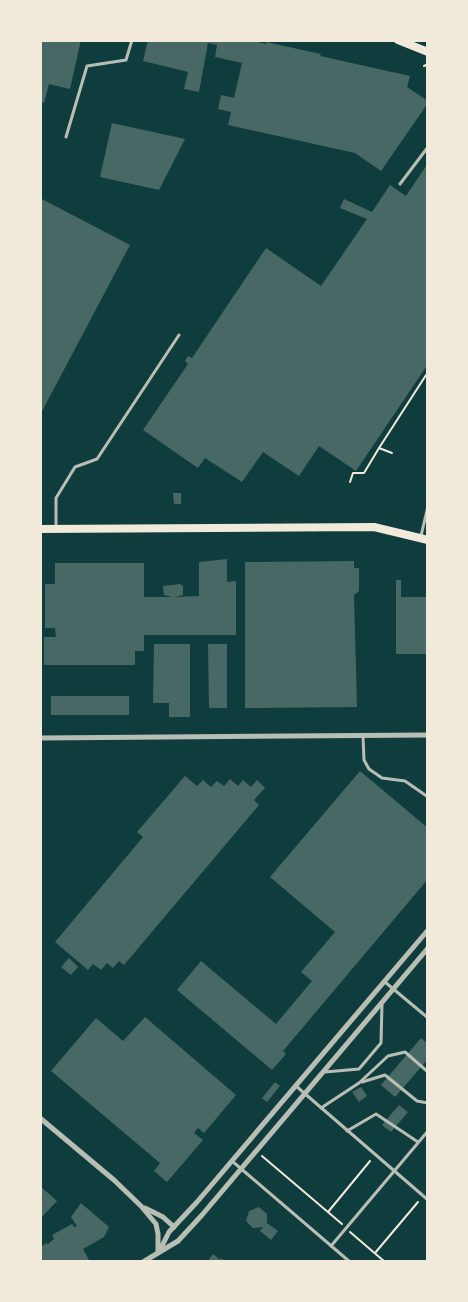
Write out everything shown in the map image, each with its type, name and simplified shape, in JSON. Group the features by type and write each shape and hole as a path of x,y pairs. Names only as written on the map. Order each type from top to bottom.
{"main road":[{"path":"398,40 428,52"},
{"path":"40,529 374,527 424,539"}],"street":[{"path":"40,738 428,735"},
{"path":"158,1253 169,1232 428,930"},
{"path":"143,1262 178,1241 428,948"},
{"path":"40,1118 114,1180 141,1206 156,1224 158,1253"},
{"path":"141,1206 163,1217 174,1227"}],"lane":[{"path":"66,137 87,66 126,60 132,40"},
{"path":"400,184 428,147"},
{"path":"56,529 56,498 75,467 97,459 180,334"},
{"path":"424,539 423,521 428,506"},
{"path":"363,736 364,760 369,769 382,778 405,781 428,797"},
{"path":"384,981 428,1018"},
{"path":"323,1072 359,1069 381,1043 382,1002"},
{"path":"321,1108 359,1083 388,1056 405,1052 428,1072"},
{"path":"359,1083 385,1075 417,1101 428,1103"},
{"path":"296,1086 428,1200"},
{"path":"347,1131 376,1114 418,1142"},
{"path":"332,1246 428,1131"},
{"path":"232,1161 350,1262"}],"path":[{"path":"350,482 352,473 364,473 428,372"},
{"path":"379,448 392,453"},
{"path":"256,1151 385,1262"},
{"path":"328,1212 376,1155"},
{"path":"375,1253 423,1196"}],"building":[{"path":"40,40 81,40 70,89 49,84 44,103 40,102"},
{"path":"148,40 250,40 321,54 320,56 410,76 407,87 428,103 381,171 355,153 228,125 231,112 218,109 221,95 234,98 242,63 215,57 217,45 208,43 199,92 184,89 188,72 143,61"},
{"path":"112,123 185,139 159,190 100,177"},
{"path":"428,163 428,364 356,471 319,446 299,476 263,452 242,482 205,458 198,468 143,430 188,364 185,361 188,356 192,358 266,248 321,286 367,219 340,208 344,199 372,212 390,185 406,196"},
{"path":"40,198 130,245 40,415"},
{"path":"173,493 181,493 181,504 174,504"},
{"path":"227,559 227,582 236,581 236,635 144,635 144,651 135,651 135,665 44,665 44,637 56,637 55,628 45,628 45,584 55,584 55,563 144,563 144,597 172,597 164,595 163,586 180,584 183,586 183,595 175,597 199,596 199,562"},
{"path":"354,561 354,568 359,568 359,591 354,595 357,707 245,708 245,562"},
{"path":"396,580 401,580 401,597 428,597 428,654 396,654"},
{"path":"154,644 190,644 190,717 169,717 169,703 153,703"},
{"path":"208,644 227,644 227,708 209,708"},
{"path":"51,696 129,696 129,715 51,715"},
{"path":"360,771 428,828 428,879 283,1051 286,1054 272,1070 177,990 201,961 276,1024 312,981 301,972 335,932 270,877"},
{"path":"185,776 197,786 203,780 211,787 217,781 224,786 230,779 238,786 243,780 251,787 257,780 265,788 254,800 259,805 124,965 119,961 113,968 107,963 101,970 93,964 88,970 55,942 143,837 137,832"},
{"path":"69,958 78,967 71,975 61,967"},
{"path":"145,1017 236,1095 204,1133 198,1128 194,1133 203,1140 167,1182 154,1171 160,1163 51,1071 96,1018 123,1041"},
{"path":"421,1038 428,1044 428,1059 395,1097 381,1085"},
{"path":"275,1082 280,1086 267,1102 262,1098"},
{"path":"361,1087 367,1096 359,1102 352,1092"},
{"path":"399,1105 408,1112 391,1132 382,1125"},
{"path":"40,1186 57,1201 40,1219"},
{"path":"81,1203 109,1227 104,1237 83,1249 89,1260 40,1262 40,1248 54,1239 52,1235 72,1224 74,1227 77,1226 71,1217"},
{"path":"259,1207 267,1214 267,1223 278,1231 271,1240 260,1231 263,1227 253,1228 246,1221 249,1211"},
{"path":"213,1254 226,1262 212,1262 209,1259"}]}
